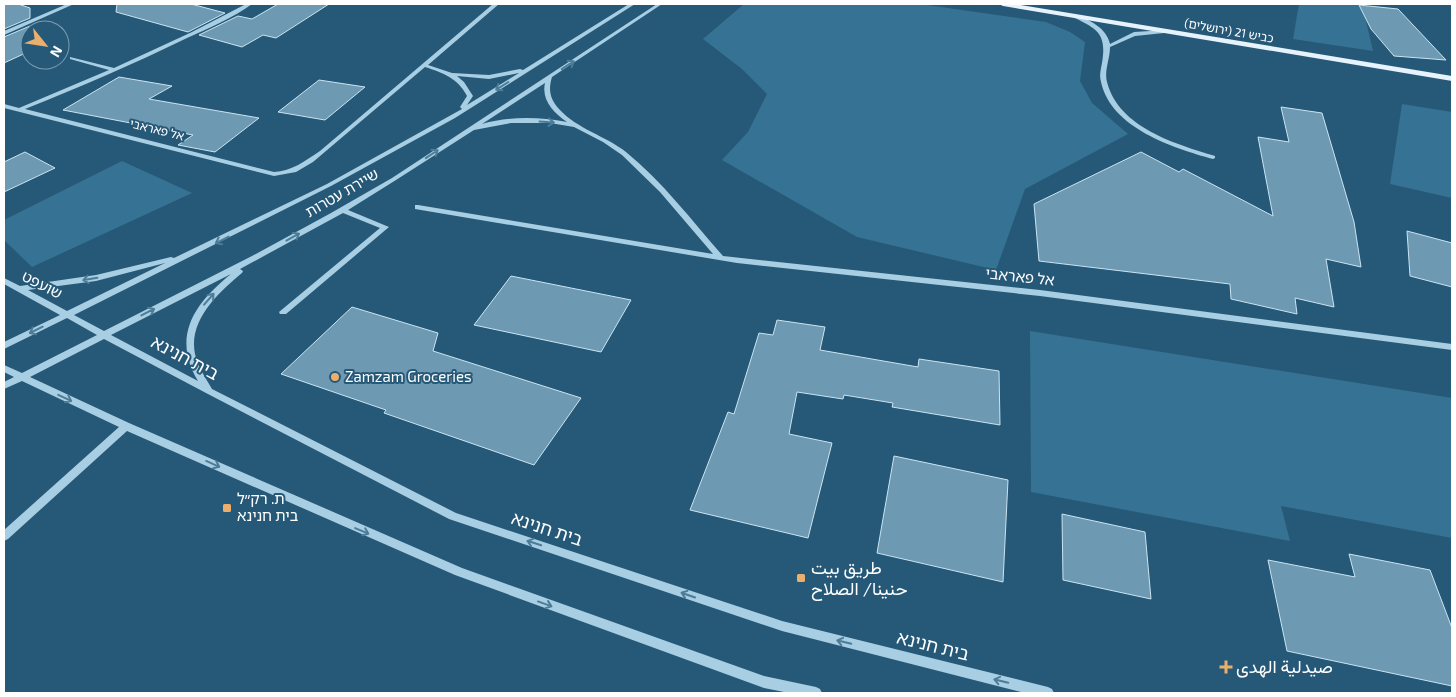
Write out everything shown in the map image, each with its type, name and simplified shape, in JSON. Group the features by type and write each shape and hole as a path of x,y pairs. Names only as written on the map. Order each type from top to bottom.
{"main road":[{"name":"כביש 21 (ירושלים)","path":"1002,4 1452,79"}],"street":[{"path":"4,33 71,4"},
{"path":"21,109 116,70 210,26 246,4"},
{"path":"286,174 304,165 322,152 496,4"},
{"name":"שיירת עטרות","path":"4,346 329,185 452,117 632,4"},
{"name":"שיירת עטרות","path":"4,386 255,258 342,210 394,179 660,4"},
{"path":"1076,16 1096,27 1106,38 1109,46 1102,75 1107,91 1120,111 1132,121 1161,138 1213,158"},
{"path":"1109,46 1134,34 1164,31"},
{"path":"72,58 116,70"},
{"path":"424,65 450,74 462,81 470,96 466,104 452,117"},
{"path":"450,74 489,77 532,67"},
{"path":"551,76 546,88 550,102 576,126 615,146 634,162 720,258"},
{"name":"אל פאראבי","path":"4,106 274,174 286,174"},
{"path":"464,132 507,122 546,121 576,126"},
{"name":"אל פאראבי","path":"418,207 720,258 1040,293 1452,347"},
{"path":"283,312 385,227 342,210"},
{"path":"19,289 60,285 129,272 205,248"},
{"path":"209,391 194,365 192,328 197,314 212,296 255,258"},
{"name":"שועפט","path":"4,281 68,314"},
{"name":"בית חנינא","path":"68,314 209,391 453,516 782,626 1048,693"},
{"path":"4,368 126,426 459,572 764,682 816,693"},
{"path":"4,536 126,426"}],"shaded area":[{"path":"744,4 920,4 1046,22 1070,32 1085,42 1080,81 1092,103 1128,134 1025,189 996,270 857,237 722,160 748,132 767,94 742,69 703,39"},
{"path":"1299,4 1362,4 1373,51 1293,39"},
{"path":"1402,104 1452,112 1452,198 1390,184"},
{"path":"122,161 192,193 32,267 4,240 4,220"},
{"path":"1030,331 1452,398 1452,538 1281,506 1290,541 1031,492"}],"building":[{"path":"4,4 18,4 30,8 30,18 20,20 20,22 4,29"},
{"path":"117,4 191,4 225,13 188,32 116,12"},
{"path":"278,4 329,4 276,38 263,35 242,47 199,35 238,16 252,19"},
{"path":"1359,5 1398,9 1446,60 1394,56 1371,29"},
{"path":"20,30 20,56 4,63 4,37"},
{"path":"119,77 172,86 149,99 259,118 215,152 178,145 193,135 63,110"},
{"path":"319,80 365,87 325,120 278,112"},
{"path":"1281,107 1322,113 1354,222 1361,267 1326,259 1334,307 1295,298 1297,314 1231,299 1230,284 1039,261 1034,204 1141,152 1179,172 1183,169 1273,216 1258,137 1289,142"},
{"path":"25,152 55,168 4,192 4,162"},
{"path":"1407,231 1452,243 1452,287 1410,276"},
{"path":"511,276 631,300 601,352 474,325"},
{"path":"352,307 438,333 433,351 581,398 534,465 384,413 386,410 281,374"},
{"path":"777,320 825,327 820,350 918,367 919,359 999,371 1000,425 892,407 893,403 844,395 843,399 797,392 789,434 832,443 808,538 690,510 728,412 734,414 759,333 773,335"},
{"path":"894,456 1008,480 1003,582 877,553"},
{"path":"1062,514 1145,532 1151,599 1063,580"},
{"path":"1349,554 1430,570 1452,628 1452,686 1287,651 1268,560 1355,577"}],"place":[{"name":"Zamzam Groceries","path":"335,377"},
{"name":"ת. רק״ל בית חנינא","path":"227,508"},
{"name":"طريق بيت حنينا/ الصلاح","path":"801,578"},
{"name":"صيدلية الهدى","path":"1226,667"}]}
